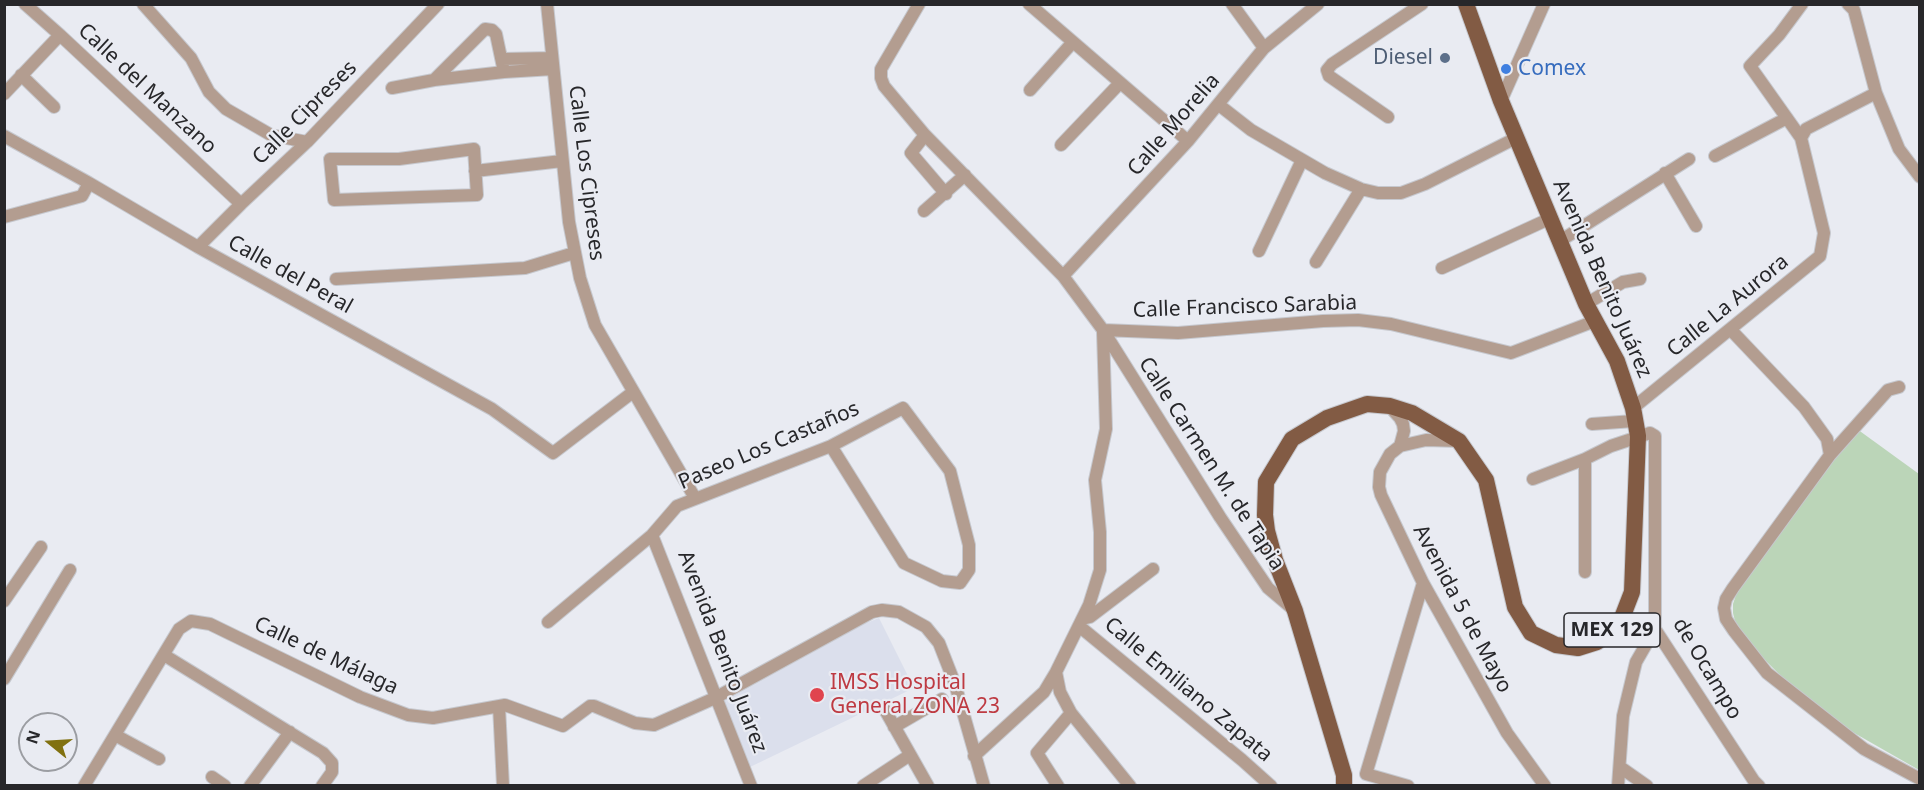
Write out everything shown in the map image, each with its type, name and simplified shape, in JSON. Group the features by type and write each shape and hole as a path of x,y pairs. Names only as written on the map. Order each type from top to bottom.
{"main road":[{"name":"Avenida Benito Juárez","path":"1344,786 1344,775 1295,611 1266,531 1264,515 1266,482 1292,439 1327,418 1367,404 1389,406 1412,413 1459,441 1486,480 1515,607 1531,633 1556,645 1578,648 1597,642 1620,623 1632,592 1635,422 1617,361 1586,304 1501,101 1466,4"}],"street":[{"name":"Calle del Manzano","path":"26,4 241,204"},
{"path":"143,4 191,58 208,92 226,109 271,135 307,142"},
{"name":"Calle Cipreses","path":"198,247 307,142 438,4"},
{"name":"Calle Los Cipreses","path":"547,4 562,161 574,253 595,325 695,498"},
{"name":"Calle Carmen M. de Tapia","path":"919,4 881,69 884,86 925,135 1063,276 1103,330 1220,517 1268,588 1295,611"},
{"path":"1029,4 1188,141"},
{"path":"1232,4 1264,48"},
{"name":"Calle Morelia","path":"1063,276 1188,141 1264,48 1318,4"},
{"path":"1388,117 1329,76 1328,70 1332,64 1422,4"},
{"path":"1501,101 1544,4"},
{"path":"1802,4 1750,66 1801,138 1806,129 1876,93"},
{"path":"1848,4 1854,10 1876,93 1899,149 1920,177"},
{"path":"434,80 485,29 492,30 496,34 504,72"},
{"path":"4,94 60,34"},
{"path":"1030,90 1073,42"},
{"path":"502,59 552,64"},
{"path":"392,88 552,64"},
{"path":"21,75 54,107"},
{"path":"1061,145 1120,83"},
{"path":"1219,105 1251,130 1325,173 1361,189 1378,193 1401,193 1425,184 1516,138"},
{"path":"1715,156 1787,118"},
{"path":"925,135 911,153 946,194"},
{"name":"Calle del Peral","path":"4,136 198,247 492,409 552,453 633,392"},
{"name":"Calle La Aurora","path":"1533,479 1585,459 1611,446 1730,329 1820,256 1824,232 1801,138"},
{"path":"474,149 475,171 477,195 334,200 330,159 399,159 474,149"},
{"path":"1560,241 1689,159"},
{"path":"1258,251 1302,160"},
{"path":"475,171 562,161"},
{"path":"1665,173 1696,226"},
{"path":"924,211 965,175"},
{"path":"4,217 82,196 89,183"},
{"path":"1316,262 1361,189"},
{"path":"1442,268 1551,218"},
{"path":"336,279 525,268 574,253"},
{"path":"1586,304 1623,282 1640,279"},
{"name":"Calle Francisco Sarabia","path":"1103,330 1178,333 1358,320 1391,324 1511,353 1595,321"},
{"path":"1730,329 1804,407 1827,440 1830,454"},
{"path":"974,756 1044,692 1081,622 1100,570 1100,532 1095,480 1106,429 1103,330"},
{"path":"1899,387 1888,390 1830,454 1732,588 1724,608 1726,619 1734,632 1767,672 1864,749 1920,779"},
{"path":"1389,406 1401,418 1403,424 1404,431 1400,446 1426,440 1459,441"},
{"name":"Paseo Los Castaños","path":"548,622 652,536 677,506 831,446 903,408 950,471 969,545 969,570 960,583 942,580 904,563 831,446"},
{"path":"1592,424 1635,422"},
{"name":"de Ocampo","path":"1635,422 1654,435 1656,447 1655,629 1759,786"},
{"name":"Avenida 5 de Mayo","path":"1400,446 1390,454 1383,466 1379,478 1380,495 1423,584 1507,734 1545,786"},
{"path":"1585,459 1585,572"},
{"name":"Avenida Benito Juárez","path":"652,536 751,786"},
{"path":"4,601 41,546"},
{"name":"Calle Emiliano Zapata","path":"1153,569 1081,622 1271,786"},
{"path":"4,679 70,570"},
{"path":"1408,786 1366,774 1423,584"},
{"path":"715,698 872,612 882,610 899,612 926,627 939,643 955,684 984,786"},
{"name":"Calle de Málaga","path":"164,655 179,629 191,621 210,624 360,697 408,715 433,718 499,706 512,707 563,726 590,706 594,706 635,723 654,725 715,698"},
{"path":"1618,786 1623,716 1633,672 1636,662 1655,629"},
{"path":"84,786 164,655 323,753 332,763 332,771 322,786"},
{"path":"1056,672 1060,692 1071,713 1130,786"},
{"path":"894,727 942,699"},
{"path":"499,706 504,786"},
{"path":"885,710 928,786"},
{"path":"1058,786 1036,753 1071,713"},
{"path":"250,786 290,732"},
{"path":"115,735 159,759"},
{"path":"863,786 910,754"},
{"path":"1620,770 1640,786"},
{"path":"1620,770 1647,786"},
{"path":"212,777 225,786"}],"shaded area":[{"name":"IMSS Hospital General ZONA 23","path":"879,618 914,688 750,767 723,702 864,624"}],"green space":[{"path":"1857,429 1919,474 1919,770 1849,730 1782,677 1755,650 1736,625 1733,613 1737,592 1807,493"}],"place":[{"name":"Diesel","path":"1445,58"},
{"name":"Comex","path":"1506,69"},
{"name":"IMSS Hospital General ZONA 23","path":"817,695"}]}
